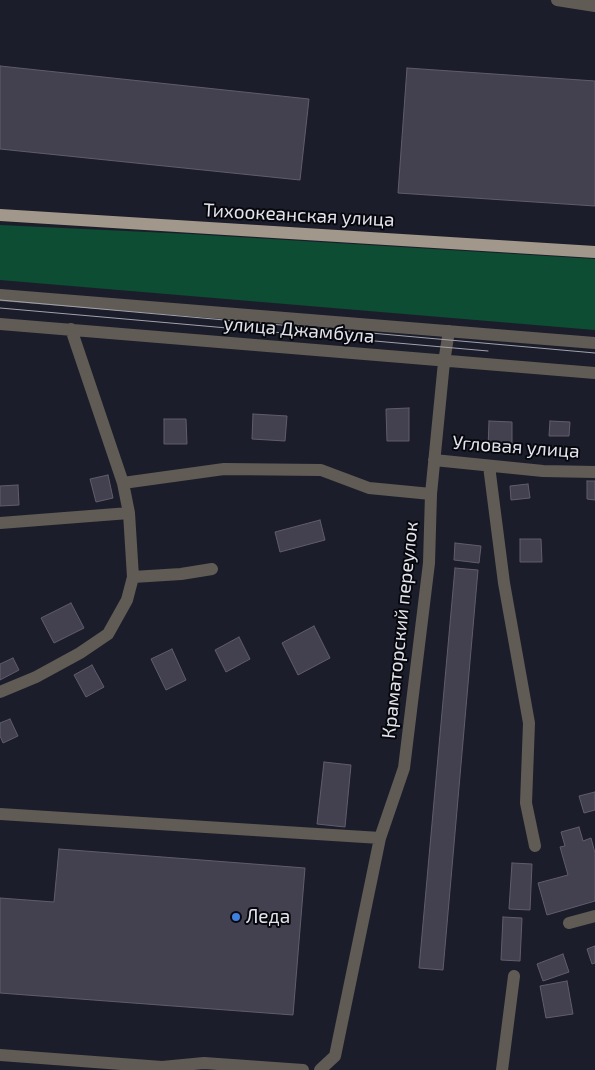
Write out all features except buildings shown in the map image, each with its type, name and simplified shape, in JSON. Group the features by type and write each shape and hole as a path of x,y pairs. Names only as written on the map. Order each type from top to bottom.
{"main road":[{"name":"Тихоокеанская улица","path":"0,215 595,252"}],"street":[{"path":"557,0 595,6"},
{"name":"улица Джамбула","path":"0,295 595,343"},
{"name":"улица Джамбула","path":"0,324 595,373"},
{"path":"0,692 36,677 80,653 108,634 127,600 133,577 129,513 123,483 71,330"},
{"name":"Краматорский переулок","path":"320,1070 335,1056 380,838 404,768 429,563 431,494 448,331"},
{"name":"Угловая улица","path":"434,460 489,466 595,472"},
{"path":"489,466 504,583 529,723 526,803 535,846"},
{"path":"123,483 224,469 321,470 369,488 431,494"},
{"path":"0,523 129,513"},
{"path":"133,577 181,574 212,569"},
{"path":"0,814 380,838"},
{"path":"569,923 595,916"},
{"path":"502,1070 514,976"},
{"path":"0,1055 162,1067 204,1063 302,1070"}],"green space":[{"path":"0,225 189,234 595,259 595,330 0,280"}],"tram line":[{"path":"0,300 595,353"},
{"path":"0,308 488,351"}],"place":[{"name":"Леда","path":"236,917"}]}
